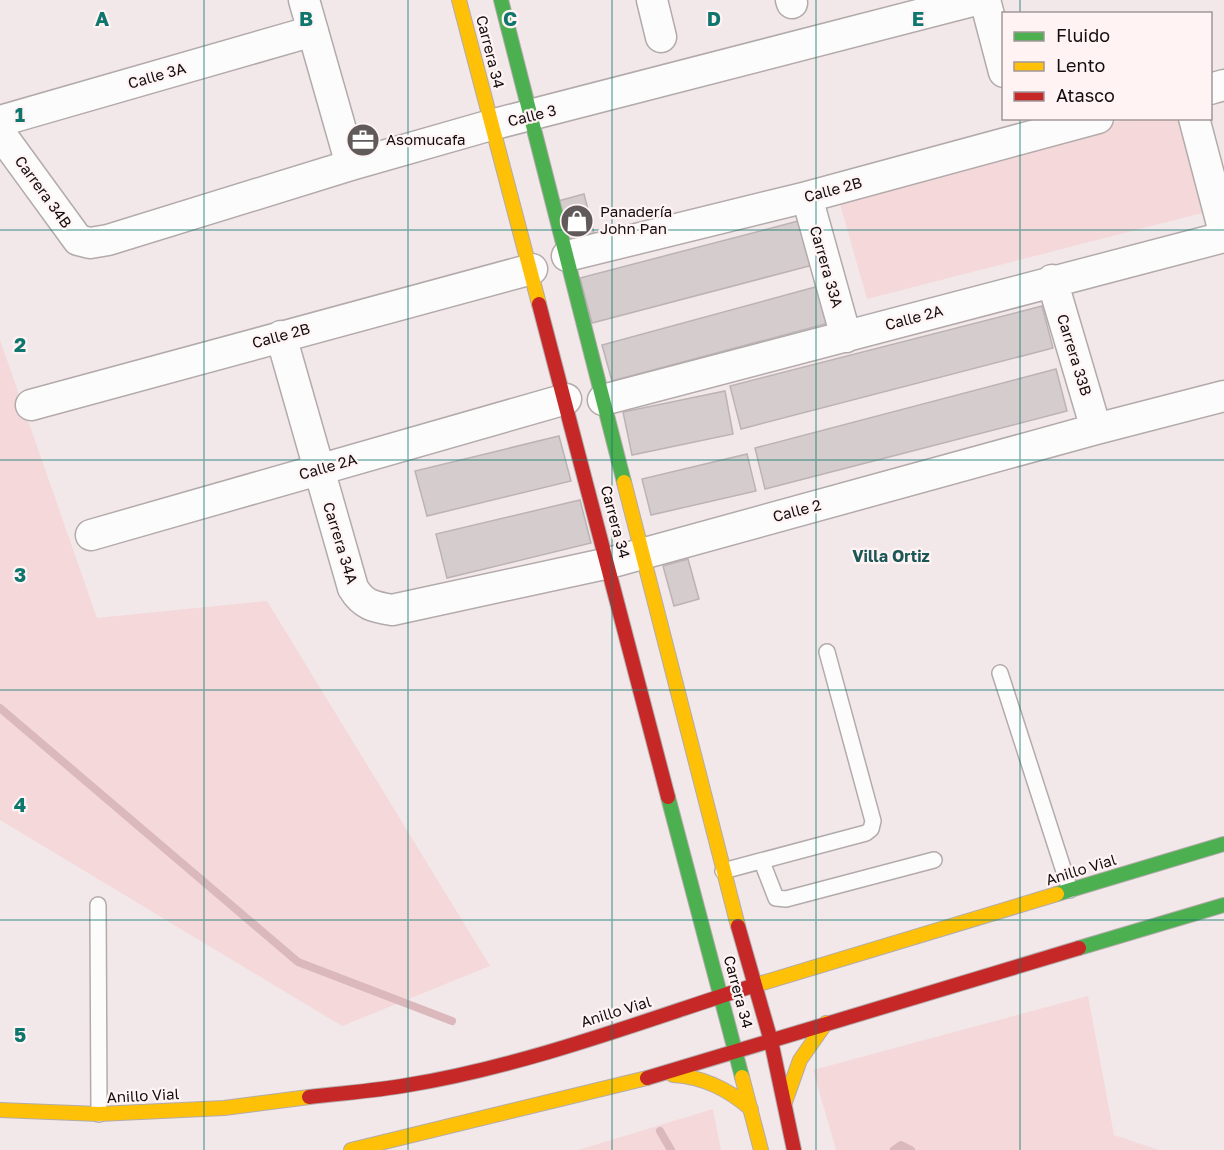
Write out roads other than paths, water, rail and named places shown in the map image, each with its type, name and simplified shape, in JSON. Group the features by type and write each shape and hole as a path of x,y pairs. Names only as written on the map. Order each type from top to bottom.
{"main road":[{"name":"Carrera 34","path":"459,0 738,1052 761,1150"},
{"name":"Carrera 34","path":"501,0 644,553 723,871 771,1041 794,1150"},
{"name":"Anillo Vial","path":"0,1110 99,1114 224,1108 409,1084 521,1058 1224,844"},
{"path":"351,1150 665,1074 826,1023 1224,905"},
{"path":"785,1102 789,1080 798,1060 826,1023"},
{"path":"665,1074 691,1075 714,1082 734,1094 751,1109"}],"street":[{"path":"304,0 351,165"},
{"path":"652,0 661,37"},
{"name":"Calle 3","path":"90,243 108,240 351,165 491,125 976,0"},
{"path":"985,0 1002,64"},
{"name":"Calle 3A","path":"0,121 313,31"},
{"name":"Calle 2B","path":"567,256 807,197 1018,129 1083,120"},
{"path":"1195,120 1224,235"},
{"name":"Carrera 34B","path":"0,133 78,240 90,243"},
{"name":"Carrera 33A","path":"807,197 846,337"},
{"name":"Calle 2A","path":"603,400 1224,235"},
{"name":"Calle 2B","path":"32,405 532,269"},
{"name":"Carrera 33B","path":"1052,280 1096,429"},
{"name":"Carrera 34A","path":"280,336 352,588 368,605"},
{"name":"Calle 2","path":"368,605 392,610 609,563 1224,396"},
{"name":"Calle 2A","path":"91,535 566,399"}],"lane":[{"path":"723,871 866,833 871,829 873,821 862,773 828,652"},
{"path":"1000,673 1070,890"},
{"path":"762,862 776,898 786,899 934,860"},
{"path":"98,905 99,1114"}],"waterway":[{"path":"0,708 298,962 452,1021"},
{"path":"660,1131 671,1150"},
{"path":"894,1150 901,1145 911,1150"}],"place":[{"name":"Asomucafa","path":"363,140"},
{"name":"Panadería John Pan","path":"577,221"}],"district":[{"name":"Villa Ortiz","path":"891,556"}]}
